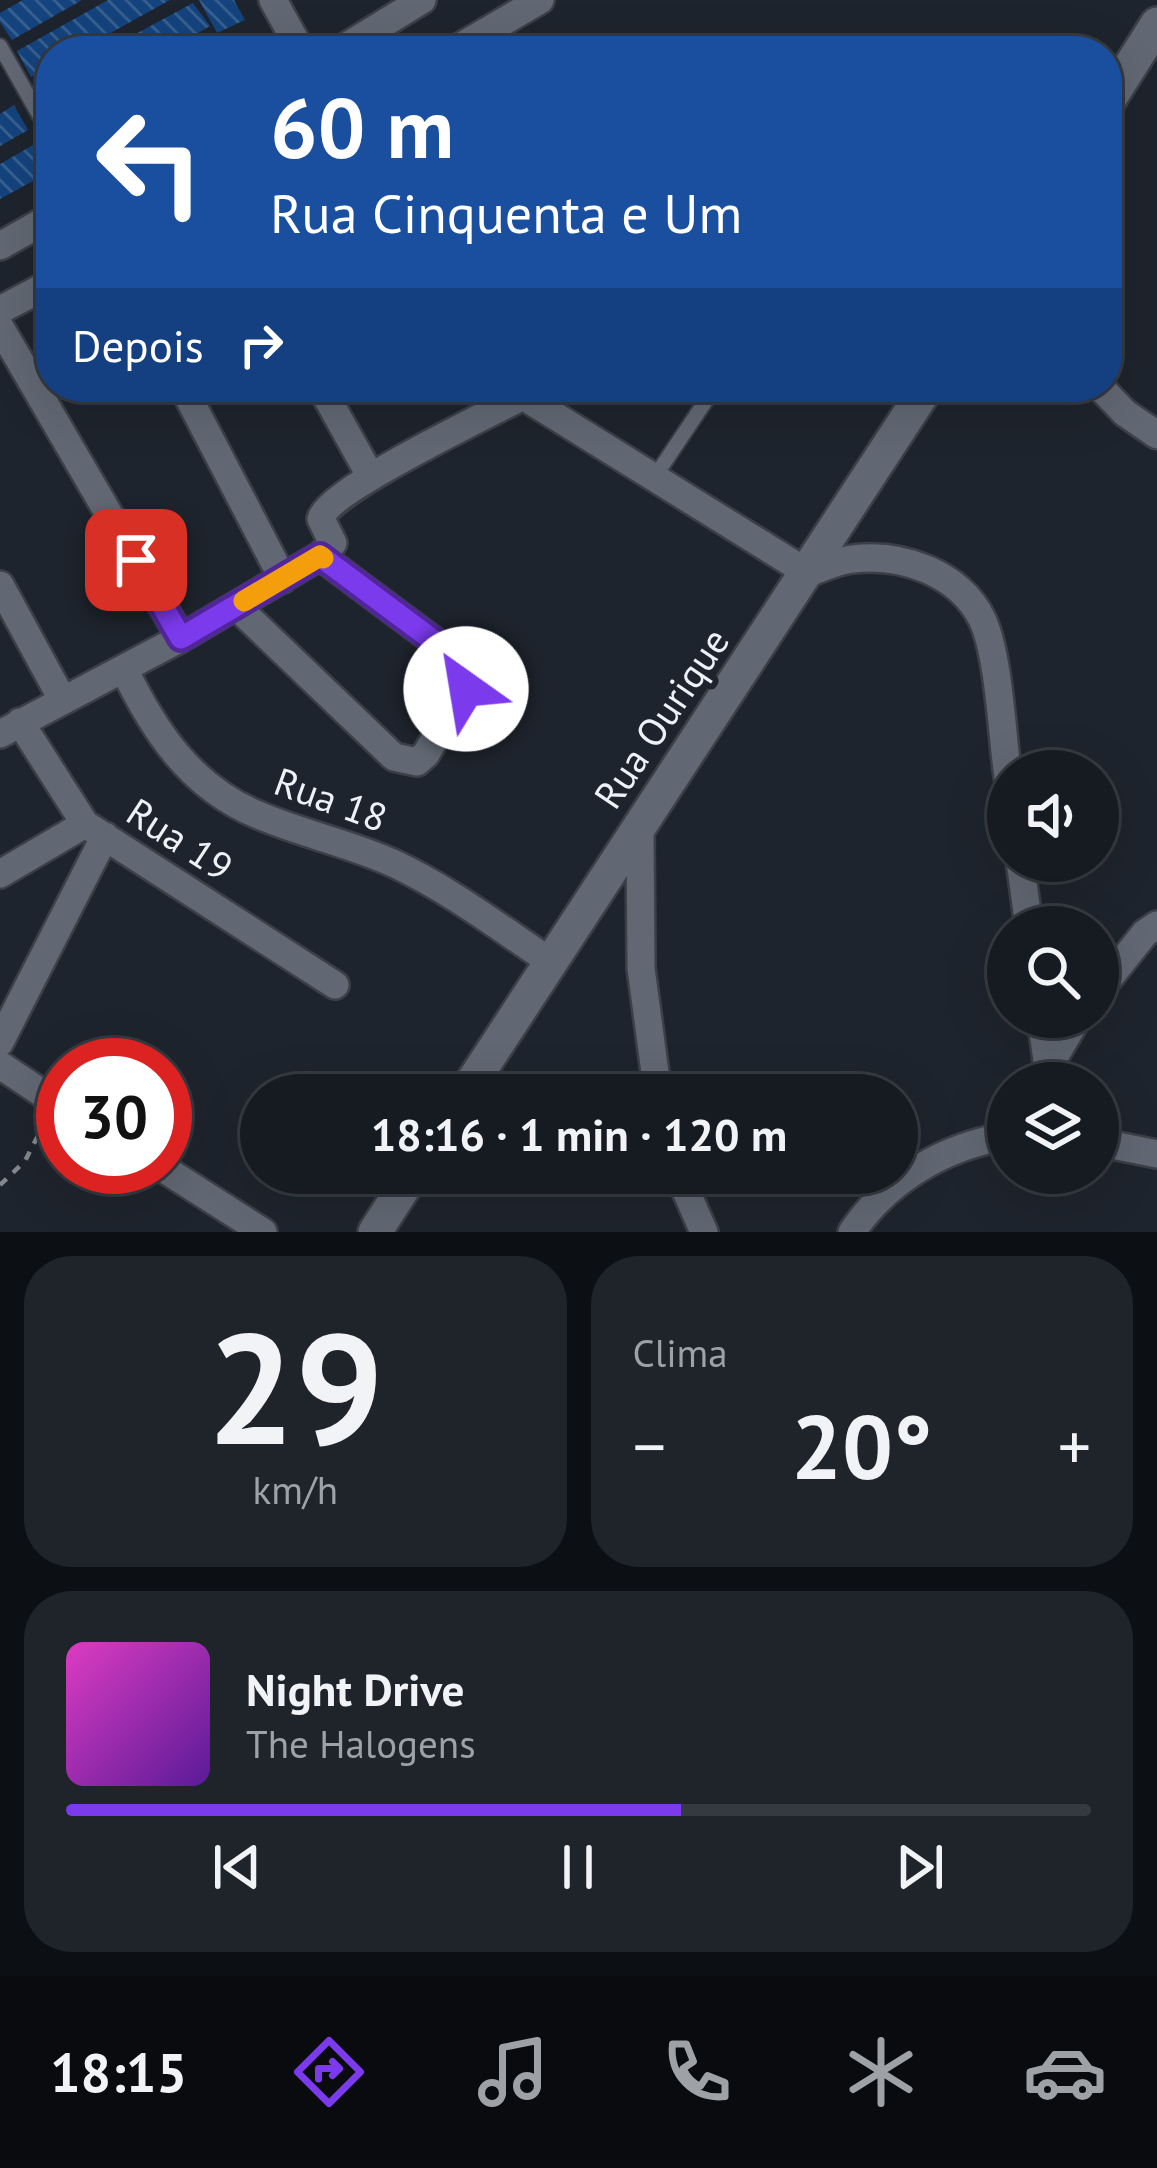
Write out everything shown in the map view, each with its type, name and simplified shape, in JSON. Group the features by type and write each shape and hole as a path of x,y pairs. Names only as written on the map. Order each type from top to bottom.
{"street":[{"path":"273,0 293,36"},
{"path":"363,36 422,0"},
{"path":"479,36 540,0"},
{"path":"1122,79 1157,24"},
{"path":"0,246 36,226"},
{"path":"0,310 36,291"},
{"path":"0,327 36,389"},
{"path":"44,402 181,638"},
{"path":"191,402 283,579"},
{"path":"328,402 371,477"},
{"path":"236,606 394,757 417,762 466,689 470,676 466,665 326,548 322,511 500,402"},
{"path":"536,402 808,573 850,559 888,559 928,568 960,589 983,620 1004,750"},
{"name":"Rua Ourique","path":"478,1074 917,402"},
{"path":"1115,402 1157,435"},
{"path":"10,728 181,638 283,579 326,548"},
{"path":"0,585 62,699"},
{"name":"Rua 18","path":"124,669 150,721 181,761 215,793 258,815 337,839 397,865 551,962"},
{"name":"Rua 19","path":"10,728 95,830 335,986"},
{"path":"640,823 640,968 655,1074"},
{"path":"0,874 95,830"},
{"path":"0,1042 95,830"},
{"path":"1119,966 1157,925"},
{"path":"0,1065 36,1089"},
{"path":"852,1232 888,1190 930,1161 987,1139"},
{"path":"1119,1146 1157,1154"},
{"path":"192,1187 263,1232"},
{"path":"375,1232 399,1194"},
{"path":"687,1194 704,1232"}],"lane":[{"path":"0,46 36,110"},
{"path":"654,478 705,402"}],"path":[{"path":"0,1185 36,1144"}],"building":[{"path":"23,0 82,0 12,40 0,22 0,13"},
{"path":"108,0 170,0 105,36 44,36"},
{"path":"199,0 234,0 245,20 217,33"},
{"path":"193,3 210,26 193,36 132,36"},
{"path":"36,40 36,74 31,77 17,51"},
{"path":"14,105 28,130 0,146 0,114"},
{"path":"36,143 36,179 0,199 0,164"}],"slow traffic":[{"path":"244,601 323,558"}],"route":[{"path":"136,560 181,638 320,556 466,665 470,676 466,689"}]}
